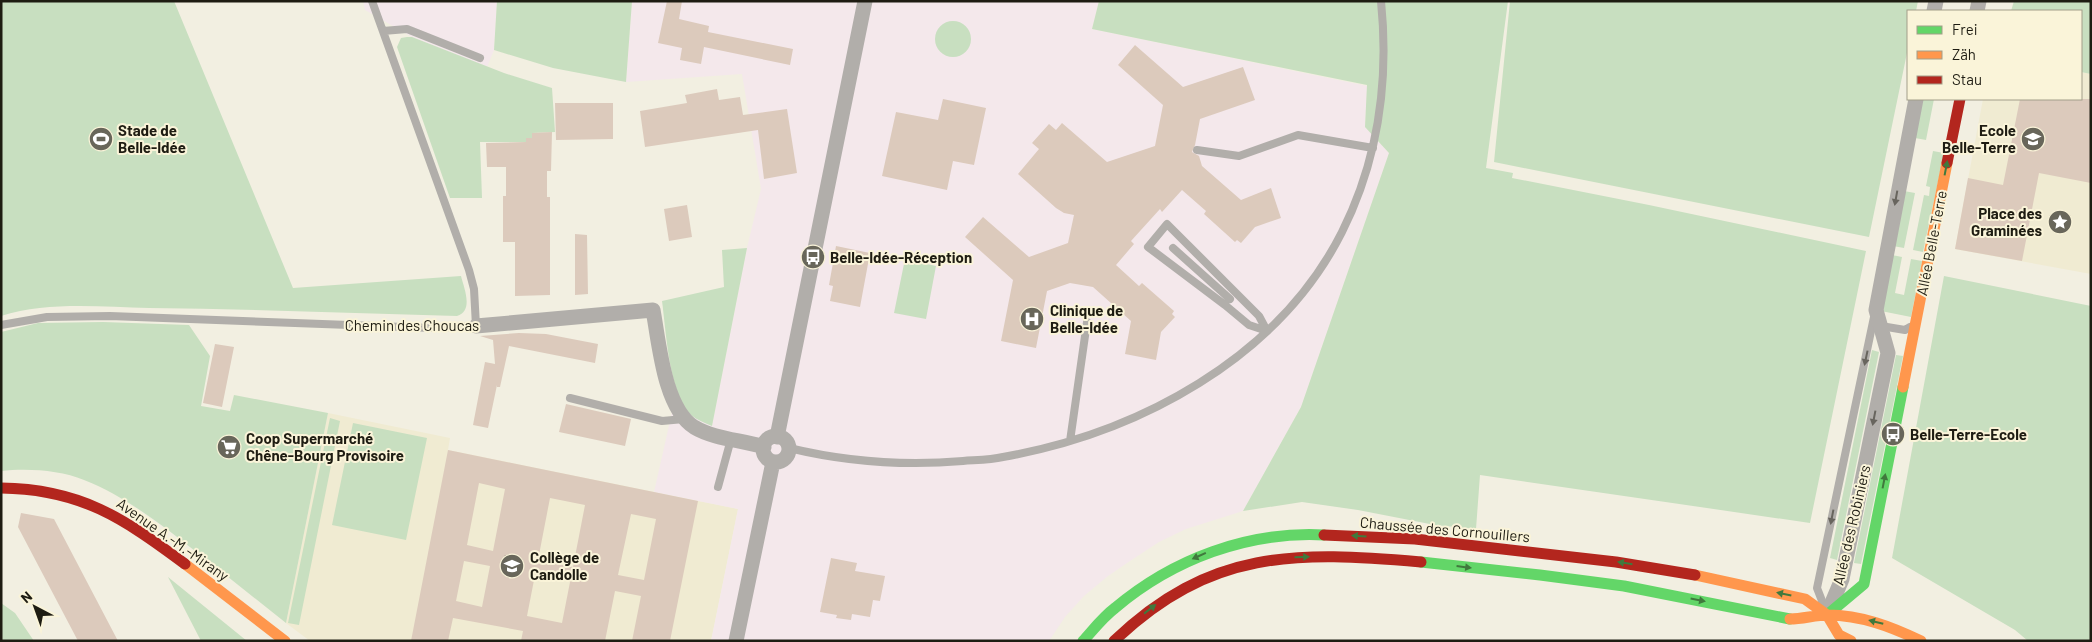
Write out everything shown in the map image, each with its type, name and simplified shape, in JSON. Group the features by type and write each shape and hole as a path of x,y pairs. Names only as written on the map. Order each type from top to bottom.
{"street":[{"path":"777,437 865,1"},
{"path":"1876,310 1916,100"},
{"name":"Allée Belle-Terre","path":"1902,387 1960,100"},
{"name":"Chemin des Choucas","path":"476,326 653,310 665,374 684,419"},
{"name":"Allée des Robiniers","path":"1828,614 1845,566 1888,353 1876,310"},
{"name":"Allée des Robiniers","path":"1828,614 1864,584 1902,387"},
{"path":"684,419 694,427 706,432 764,447"},
{"path":"777,437 784,439 789,448 784,460 773,462 765,454 764,447 767,440 777,437"},
{"path":"736,641 773,462"},
{"name":"Avenue A.-M.-Mirany","path":"1,488 28,487 43,489 73,496 104,509 144,533 230,596 285,641"},
{"name":"Chaussée des Cornouillers","path":"1083,641 1113,609 1141,588 1178,566 1211,551 1250,540 1308,534 1415,539 1687,573 1805,599 1828,614 1839,634 1851,641"},
{"name":"Chaussée des Cornouillers","path":"1114,641 1157,604 1181,588 1218,573 1253,563 1300,556 1355,557 1449,565 1606,584 1653,591 1790,619 1805,619 1828,614 1878,621 1921,641"}],"lane":[{"path":"372,1 469,270 474,289 476,326"},
{"path":"789,448 845,459 881,463 923,464 1001,458 1058,445 1142,414 1205,380 1237,358 1294,303 1313,279 1342,232 1367,171 1382,101 1384,76 1381,1"},
{"path":"383,31 407,28 480,58"},
{"path":"1197,150 1239,156 1298,135 1373,148"},
{"path":"1228,302 1148,247 1167,224 1259,316 1267,331"},
{"path":"1173,248 1228,302 1249,326 1267,331"},
{"path":"1228,302 1236,292"},
{"path":"1828,614 1817,588 1876,310"},
{"name":"Chemin des Choucas","path":"1,325 47,317 110,316 431,328 476,326"},
{"path":"1070,441 1088,322"},
{"path":"1881,326 1906,330 1914,324"},
{"path":"570,398 662,421 684,419"},
{"path":"718,487 730,439"}],"shaded area":[{"path":"363,1 497,1 494,50 487,67 412,37 365,10"},
{"name":"Clinique de Belle-Idée","path":"632,1 1099,1 1092,29 1367,86 1365,127 1389,153 1301,407 1243,511 1186,529 1159,542 1130,561 1084,596 1065,617 1049,641 711,641 738,509 654,492 677,390 692,415 712,426 747,248 761,189 742,74 626,82"},
{"name":"Ecole Belle-Terre","path":"2082,72 2091,74 2091,274 1955,249 1983,100 2082,100"},
{"name":"Collège de Candolle","path":"328,413 450,438 448,450 738,509 711,641 310,641 286,623"}],"green space":[{"path":"1,1 174,1 293,288 461,276 466,293 467,304 465,309 457,316 75,306 37,308 1,316"},
{"path":"497,1 632,1 626,82 553,68 494,50"},
{"path":"1099,1 1508,1 1486,168 1513,173 1512,178 1866,251 1810,523 1480,475 1476,529 1435,525 1358,510 1302,502 1243,511 1301,407 1389,153 1365,127 1367,85 1092,29"},
{"path":"1510,1 1918,1 1916,10 1907,10 1907,53 1869,237 1494,162"},
{"path":"2014,1 2091,1 2091,74 2082,72 2082,10 2011,10"},
{"path":"953,21 960,22 966,26 970,32 970,46 966,52 960,56 953,57 946,56 940,52 936,46 935,39 936,32 940,26 946,22"},
{"path":"412,37 504,73 552,88 555,132 532,133 532,138 526,138 526,142 480,142 482,198 450,198 397,47 401,38"},
{"path":"1923,100 1934,100 1926,140 1915,138"},
{"path":"1933,151 1944,153 1923,252 1913,250 1924,195 1929,196 1930,187 1926,186"},
{"path":"1904,191 1915,193 1904,248 1893,246"},
{"path":"747,248 712,426 691,415 678,393 673,378 667,345 662,301 724,287 722,250"},
{"path":"1892,255 1902,257 1895,293 1904,295 1911,259 1922,261 1911,317 1881,311"},
{"path":"905,259 936,266 926,319 894,313"},
{"path":"1944,276 2091,306 2091,641 2028,641 2015,630 1892,558"},
{"path":"103,322 189,325 210,356 201,406 230,411 234,395 328,413 286,623 172,533 130,504 100,487 75,477 54,472 32,470 1,471 1,332 38,323"},
{"path":"1872,350 1879,352 1837,560 1830,558"},
{"path":"1896,355 1903,356 1861,564 1854,563"},
{"path":"330,418 340,421 299,625 288,623"},
{"path":"353,423 427,438 406,540 332,525"},
{"path":"168,577 247,641 201,641"},
{"path":"1,603 15,613 34,641 1,641"}],"building":[{"path":"667,1 682,1 679,19 709,26 708,32 793,49 790,65 704,47 701,64 680,60 682,48 658,43"},
{"path":"1135,45 1183,87 1243,67 1255,100 1200,119 1192,152 1199,156 1202,166 1241,200 1271,188 1281,218 1255,227 1241,243 1237,240 1235,242 1204,214 1206,211 1182,190 1162,212 1160,209 1131,241 1134,244 1116,265 1139,286 1142,283 1174,311 1172,314 1175,317 1161,332 1156,360 1125,354 1131,321 1093,287 1070,283 1047,291 1036,348 1001,341 1013,280 965,237 983,217 1029,257 1068,243 1074,215 1064,213 1056,208 1018,174 1039,149 1032,143 1049,124 1056,130 1062,123 1107,162 1155,146 1163,105 1118,65"},
{"path":"717,89 719,100 740,97 743,115 787,109 797,173 764,179 758,130 645,147 640,111 687,103 685,95"},
{"path":"943,99 986,108 974,165 953,161 947,190 882,176 896,112 938,120"},
{"path":"2091,99 2091,183 2039,173 2022,261 1955,249 1968,178 2003,185 2020,100"},
{"path":"555,103 613,103 613,139 556,140"},
{"path":"552,132 551,171 547,171 547,197 550,197 550,295 515,296 515,242 503,242 503,196 506,196 506,167 487,167 486,143 526,142 526,138 532,138 532,133"},
{"path":"687,205 692,237 669,241 664,209"},
{"path":"575,234 587,235 588,294 575,295"},
{"path":"836,246 870,253 860,307 830,301 833,286 829,285"},
{"path":"519,333 546,334 598,344 595,363 509,346 500,387 497,387 497,385 488,428 473,425 485,362 495,364 493,340 480,336"},
{"path":"215,344 234,347 222,407 203,403"},
{"path":"566,404 631,419 625,446 559,432"},
{"path":"448,450 698,501 670,641 632,641 641,596 615,591 605,641 521,641 523,631 453,618 448,641 411,641","holes":["479,483 505,489 493,551 467,545","550,498 585,505 573,567 538,560","631,514 656,519 644,580 618,575","464,561 490,566 482,607 456,601","535,575 570,582 562,623 527,616"]},
{"path":"21,513 54,519 118,641 78,641 18,527"},
{"path":"831,558 857,563 855,571 885,576 880,601 873,600 870,617 852,614 851,620 836,618 837,615 820,612"}],"traffic: fast":[{"path":"1827,615 1864,584 1903,387"},
{"path":"1083,641 1106,615 1115,608 1161,575 1187,562 1240,543 1296,535 1324,535"},
{"path":"1421,562 1624,586 1790,619"}],"traffic: slow":[{"path":"1903,387 1947,163"},
{"path":"185,564 285,641"},
{"path":"1695,575 1805,599 1827,615 1839,635 1851,641"},
{"path":"1790,619 1828,615 1852,617 1888,627 1921,641"}],"traffic: jam":[{"path":"1947,163 1960,100"},
{"path":"1,488 55,494 78,500 100,509 121,520 185,564"},
{"path":"1324,535 1415,539 1616,562 1695,575"},
{"path":"1114,641 1150,611 1185,588 1220,573 1257,563 1294,558 1334,557 1421,562"}],"place":[{"name":"Stade de Belle-Idée","path":"101,139"},
{"name":"Ecole Belle-Terre","path":"2033,139"},
{"name":"Place des Graminées","path":"2060,222"},
{"name":"Belle-Idée-Réception","path":"813,257"},
{"name":"Clinique de Belle-Idée","path":"1032,319"},
{"name":"Belle-Terre-Ecole","path":"1893,434"},
{"name":"Coop Supermarché Chêne-Bourg Provisoire","path":"229,447"},
{"name":"Collège de Candolle","path":"512,566"}]}
